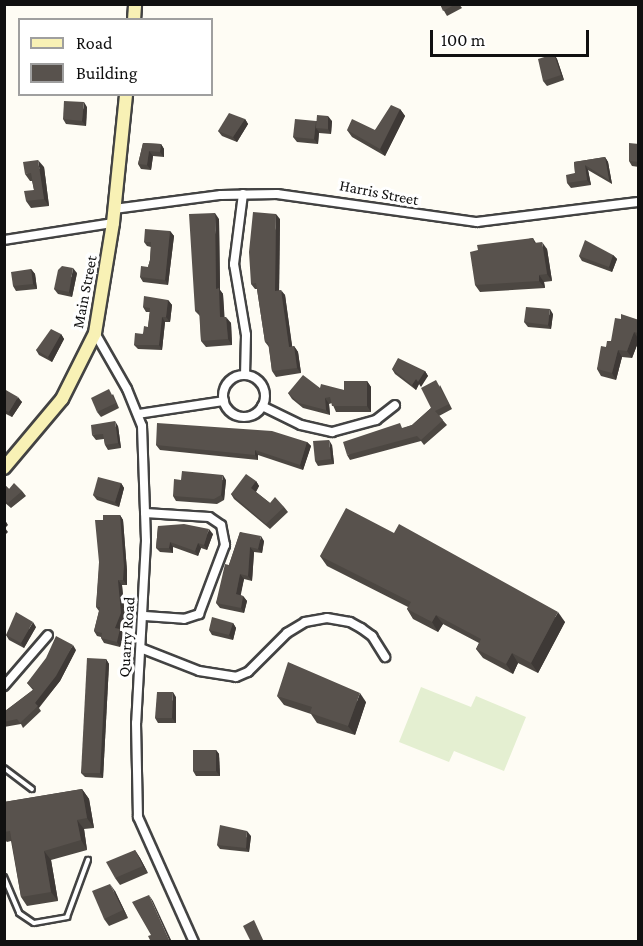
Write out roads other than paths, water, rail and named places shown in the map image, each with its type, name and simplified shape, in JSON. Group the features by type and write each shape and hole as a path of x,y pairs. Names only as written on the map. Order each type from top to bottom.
{"main road":[{"name":"Main Street","path":"4,468 62,399 95,333 113,223 126,96"}],"street":[{"name":"Harris Street","path":"114,209 243,194 314,197 477,222 639,202"},
{"path":"243,194 234,264 246,335 245,375"},
{"path":"4,240 113,223"},
{"name":"Quarry Road","path":"95,333 138,414 145,513 145,616 135,768 138,817 194,942"},
{"path":"245,375 256,379 263,388 262,406 253,414 241,416 230,411 224,401 230,381 245,375"},
{"path":"138,414 224,401"},
{"path":"262,406 300,425 332,432 376,420 395,405"},
{"path":"145,513 209,517 221,525 225,545 199,614 184,619 145,616"},
{"path":"143,649 199,671 236,677 248,672 287,633 305,622 327,618 350,622 361,628 372,636 385,657"},
{"path":"4,686 48,635"}],"lane":[{"path":"4,768 32,789"},
{"path":"4,877 19,913 34,923 67,917 88,860"}]}
